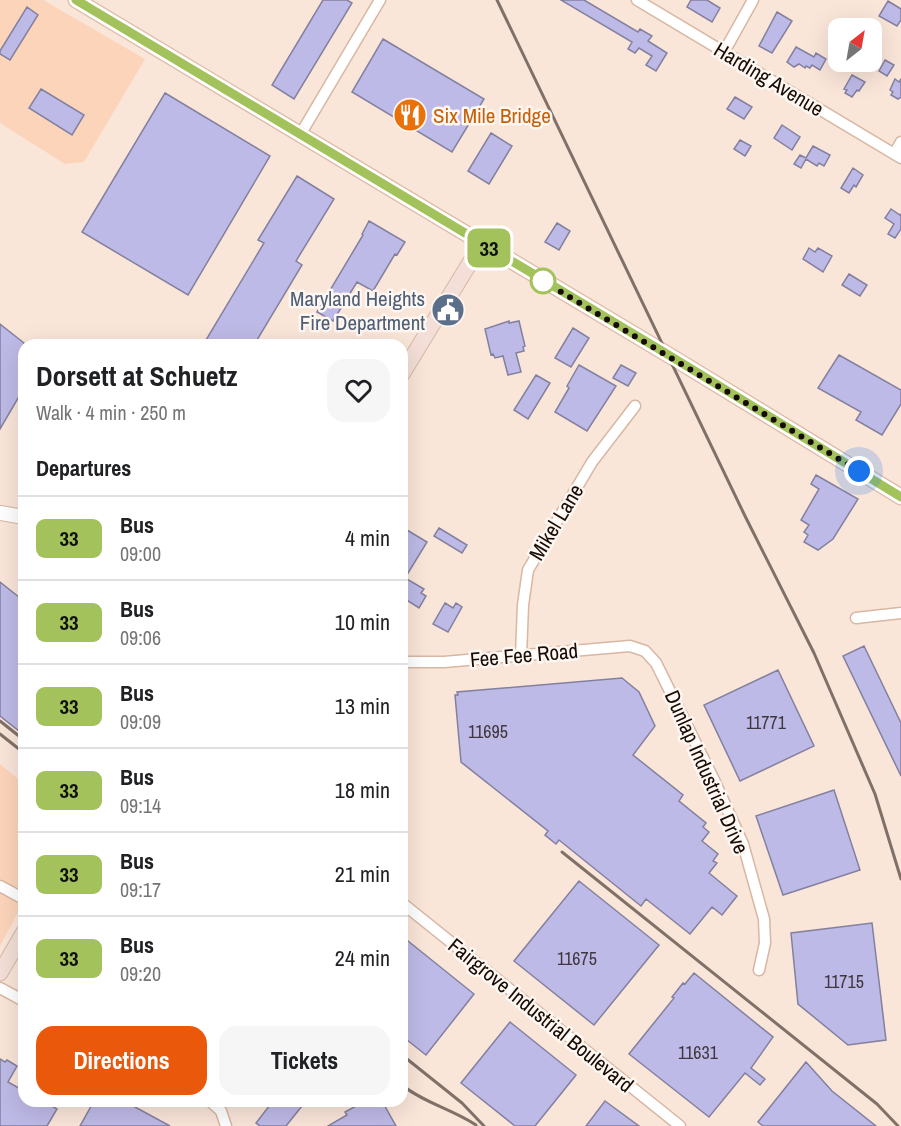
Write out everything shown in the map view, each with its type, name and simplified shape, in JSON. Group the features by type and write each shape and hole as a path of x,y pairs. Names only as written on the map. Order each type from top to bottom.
{"main road":[{"path":"76,0 901,497"},
{"path":"408,364 482,243"},
{"path":"0,973 18,942"}],"street":[{"path":"300,135 380,0"},
{"name":"Harding Avenue","path":"637,0 898,156"},
{"path":"724,52 753,0"},
{"path":"898,156 901,142"},
{"name":"Mikel Lane","path":"521,654 523,605 528,570 592,462 635,406"},
{"path":"0,513 18,516"},
{"path":"856,618 901,614"},
{"name":"Fee Fee Road","path":"408,662 444,662 630,646 645,651"},
{"name":"Dunlap Industrial Drive","path":"645,651 656,663 743,844 764,919 765,943 759,970"},
{"path":"0,886 18,896"},
{"name":"Fairgrove Industrial Boulevard","path":"408,908 680,1126"},
{"path":"0,988 18,998"},
{"path":"217,1107 221,1111 226,1126"}],"shaded area":[{"path":"0,0 43,0 145,59 84,162 65,164 0,123"},
{"path":"0,764 18,779 18,912 0,946"}],"building":[{"path":"323,0 347,0 352,3 294,99 272,85"},
{"path":"561,0 584,0 638,32 640,29 652,36 648,41 667,53 656,71 646,65 652,56 639,48 635,53 628,49 632,42"},
{"path":"691,0 707,0 720,8 712,22 687,7"},
{"path":"888,1 901,9 901,20 897,26 879,16"},
{"path":"27,7 38,15 10,60 0,54 0,51"},
{"path":"777,12 792,21 772,53 759,46"},
{"path":"383,39 484,99 452,152 352,92"},
{"path":"796,47 814,57 816,53 826,59 820,70 812,65 810,68 799,64 794,67 787,62"},
{"path":"885,60 894,65 887,76 881,72"},
{"path":"852,75 865,82 852,97 845,93 847,90 844,89"},
{"path":"895,79 899,82 901,79 901,97 898,99 891,95 893,92 890,90"},
{"path":"41,89 84,115 72,135 29,108"},
{"path":"165,93 270,156 188,295 82,232"},
{"path":"735,97 752,107 744,119 727,109"},
{"path":"782,125 800,137 792,150 774,138"},
{"path":"491,133 512,146 489,184 468,171"},
{"path":"740,140 751,146 745,156 734,149"},
{"path":"813,146 830,155 824,166 819,163 817,166 806,159 801,168 794,164 800,155 806,158"},
{"path":"853,168 863,175 856,187 854,185 849,193 841,188"},
{"path":"297,176 334,199 296,261 302,265 258,339 207,339 264,243 258,240"},
{"path":"891,209 901,214 901,229 895,238 888,234 894,224 885,218"},
{"path":"369,221 405,242 397,255 395,254 373,291 357,282 333,321 317,312"},
{"path":"557,223 570,231 559,250 545,242"},
{"path":"809,248 815,252 818,248 832,256 823,272 803,259"},
{"path":"849,274 867,285 860,296 842,285"},
{"path":"509,321 509,323 519,321 525,346 524,351 516,353 521,372 508,375 503,356 495,358 493,354 491,355 485,329"},
{"path":"0,324 19,339 18,398 0,429"},
{"path":"573,328 589,338 571,367 555,358"},
{"path":"839,355 901,390 901,404 882,435 856,420 861,412 818,388"},
{"path":"579,365 616,386 587,431 555,412"},
{"path":"621,365 636,373 628,386 613,378"},
{"path":"536,375 550,383 528,419 514,410"},
{"path":"816,475 858,499 833,539 818,550 804,542 808,535 804,532 809,525 801,520 819,489 811,484"},
{"path":"439,528 467,545 462,553 434,536"},
{"path":"408,531 427,542 408,573"},
{"path":"408,580 424,589 421,593 426,596 419,608 408,601"},
{"path":"0,582 18,596 18,730 0,716"},
{"path":"445,603 453,608 456,603 462,607 448,632 433,624"},
{"path":"864,646 901,723 901,776 843,656"},
{"path":"778,670 814,746 740,781 704,705"},
{"path":"622,678 639,692 655,726 633,755 683,795 679,801 706,823 703,827 709,832 702,841 718,854 713,861 717,863 709,873 737,896 722,915 712,907 690,934 646,899 641,906 559,840 556,844 545,835 548,831 461,762 455,695 458,695 457,692"},
{"path":"834,790 860,870 783,895 756,816"},
{"path":"579,881 659,945 594,1025 514,961"},
{"path":"872,923 886,1040 848,1045 798,1004 791,933"},
{"path":"408,941 474,994 426,1055 408,1041"},
{"path":"694,973 773,1037 751,1068 765,1079 760,1085 745,1073 709,1117 629,1054 674,998 672,997 683,983 685,984"},
{"path":"510,1022 576,1075 535,1126 515,1126 461,1083"},
{"path":"0,1059 17,1066 8,1082 18,1088 18,1107 54,1107 57,1109 47,1126 0,1126"},
{"path":"806,1062 832,1091 876,1126 763,1126 758,1122"},
{"path":"605,1101 639,1126 586,1126"},
{"path":"91,1107 135,1107 170,1126 80,1126"},
{"path":"268,1107 301,1107 286,1126 260,1126 256,1123"},
{"path":"354,1107 385,1107 396,1126 328,1126 347,1115 345,1112"}],"railway":[{"path":"497,0 745,516 814,653 875,794 901,879"},
{"path":"0,721 18,735"},
{"path":"0,734 18,748"},
{"path":"562,852 877,1104 898,1126"},
{"path":"408,1060 462,1103 484,1126"},
{"path":"408,1089 419,1097 476,1125"}],"bus line":[{"name":"33","path":"76,0 901,497"}],"place":[{"name":"Six Mile Bridge","path":"410,115"},
{"name":"Maryland Heights Fire Department","path":"448,310"}],"route":[{"path":"543,281 538,278 859,471"}]}
